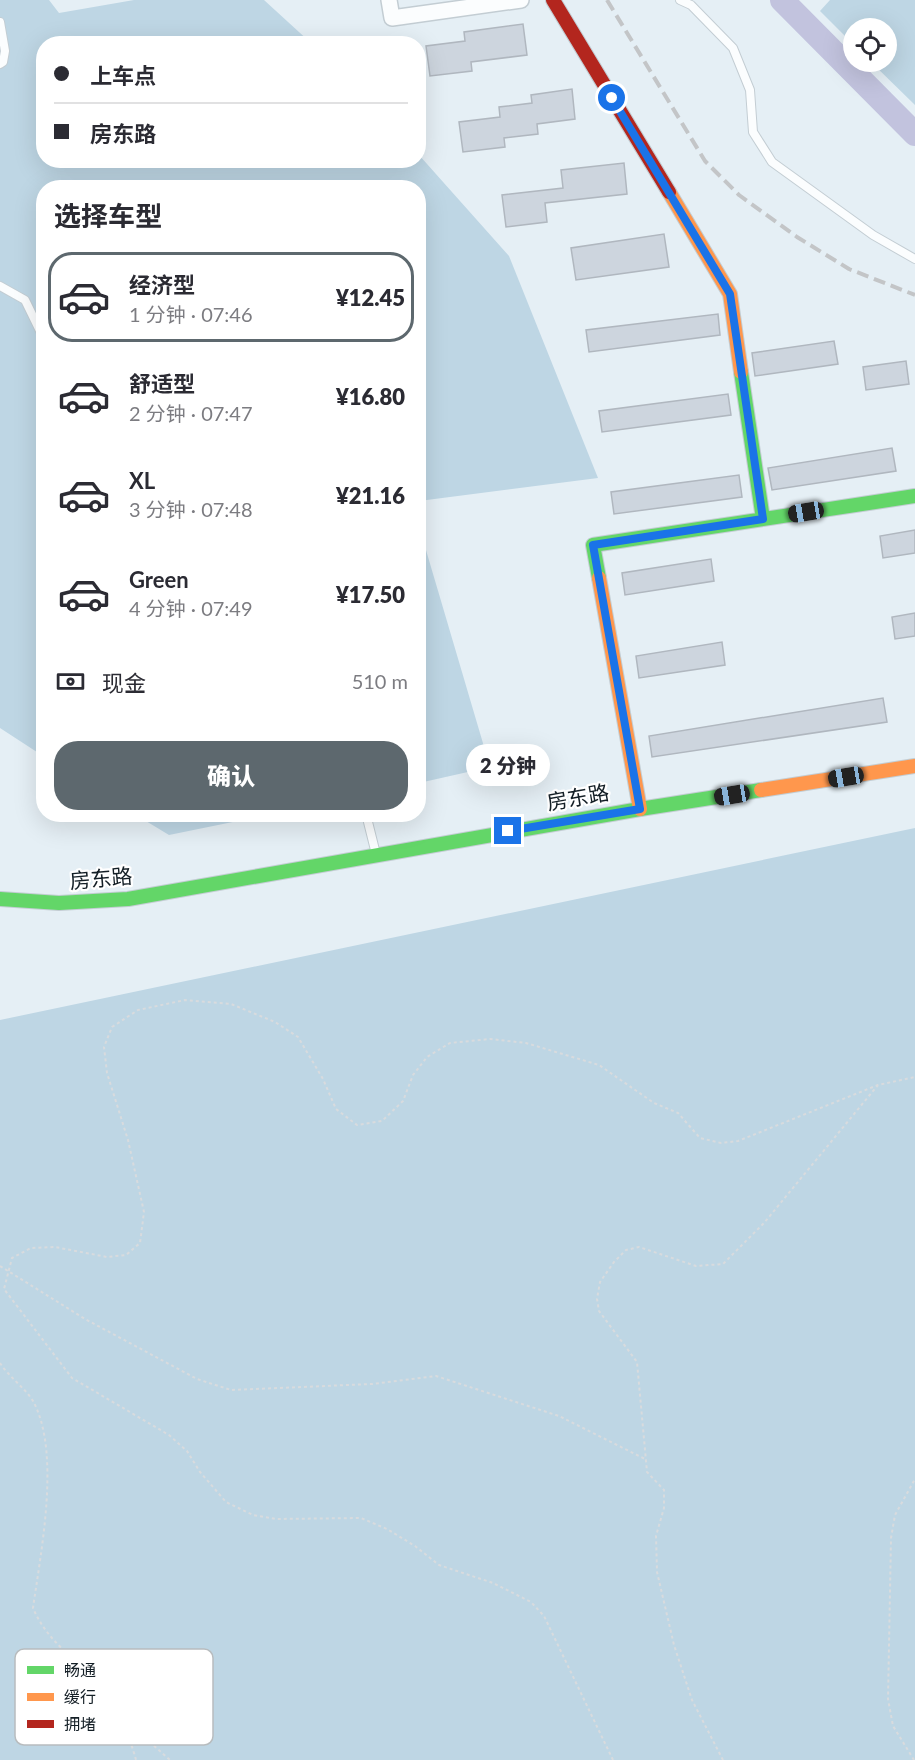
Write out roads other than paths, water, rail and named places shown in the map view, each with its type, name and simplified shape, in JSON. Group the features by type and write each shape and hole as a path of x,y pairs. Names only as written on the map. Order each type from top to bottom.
{"street":[{"path":"389,0 392,18 521,0"},
{"path":"553,0 730,294 763,519"},
{"path":"640,809 593,545 915,495"},
{"name":"房东路","path":"0,899 59,903 128,899 640,809 915,766"}],"lane":[{"path":"680,0 691,5 733,48 750,90 753,132 772,162 873,235 915,260"},
{"path":"0,22 5,51 3,62 0,64"},
{"path":"0,286 25,300 36,323"},
{"path":"368,822 376,854"}],"waterway":[{"path":"782,0 915,134"}],"railway":[{"path":"607,0 705,161 739,195 797,237 849,269 915,295"}]}
